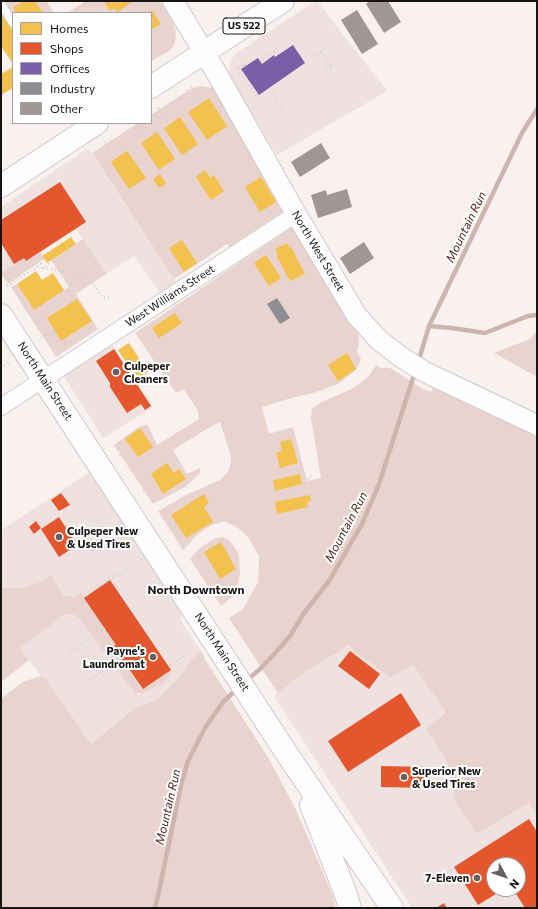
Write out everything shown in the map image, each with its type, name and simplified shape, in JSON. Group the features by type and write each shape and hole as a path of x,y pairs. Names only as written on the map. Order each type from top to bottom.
{"main road":[{"name":"US 522","path":"152,86 283,1"},
{"path":"3,184 91,130"},
{"name":"North Main Street","path":"1,315 289,756 392,908"},
{"path":"289,756 316,816 350,908"}],"street":[{"name":"North West Street","path":"173,1 205,52 296,214 357,316 379,340 425,372 537,425"},
{"name":"West Williams Street","path":"1,407 296,214"}],"lane":[{"path":"1,4 12,20"}],"path":[{"path":"260,60 278,49"},
{"path":"314,56 321,52 332,67 325,71"},
{"path":"235,71 244,64 246,67"},
{"path":"238,68 257,96"},
{"path":"191,86 202,103"},
{"path":"269,88 284,111"},
{"path":"186,90 196,106"},
{"path":"158,108 170,125"},
{"path":"137,124 147,139"},
{"path":"91,130 116,158"},
{"path":"43,268 77,246"},
{"path":"7,286 41,264 43,268 81,274 92,283 102,297 109,298"},
{"path":"11,284 26,306 22,309"},
{"path":"41,338 53,330 53,338 58,342 63,343 76,338"},
{"path":"1,368 12,361"},
{"path":"119,456 131,448"},
{"path":"286,500 286,497 305,483 313,473"},
{"path":"143,492 157,484"},
{"path":"168,531 178,525"},
{"path":"85,594 131,567"},
{"path":"68,654 105,628"},
{"path":"170,666 188,652"},
{"path":"88,680 121,658"},
{"path":"437,879 453,869"}],"shaded area":[{"path":"1,1 46,1 53,12 12,12 12,28 1,11"},
{"path":"86,1 160,1 175,28 175,43 168,52 152,60 152,12 69,12"},
{"path":"317,1 387,91 277,155 232,82 229,72 230,65 233,57 238,52"},
{"path":"199,86 214,88 287,209 229,247 227,244 174,279 92,153 136,124 152,124 152,114 193,88"},
{"path":"88,148 176,282 160,293 134,256 106,274 76,229 1,278 1,207"},
{"path":"290,226 296,226 349,322 358,333 359,342 357,352 361,359 355,371 338,384 313,393 262,407 269,434 293,427 307,481 321,478 311,418 312,409 320,403 351,389 362,382 369,376 376,365 381,368 390,368 423,389 431,392 433,388 537,437 537,816 529,803 477,834 455,802 453,794 453,780 448,764 426,728 446,713 413,665 390,677 347,645 341,651 299,676 278,693 229,618 243,609 258,582 259,556 248,537 233,525 221,522 210,526 197,535 183,550 158,511 186,495 222,479 229,470 231,459 230,453 220,422 173,450 187,474 200,468 200,473 185,487 153,504 114,445 137,428 145,425 148,426 157,445 199,419 198,411 184,389 176,393 135,333 291,228"},
{"path":"83,239 106,274 76,294 98,329 56,357 11,287 17,284 34,309 69,287 51,260"},
{"path":"40,252 44,259 8,284 1,273 24,258 27,261"},
{"path":"537,331 537,377 494,353 530,339"},
{"path":"111,343 153,407 103,438 63,375"},
{"path":"89,472 181,609 181,621 201,651 192,659 180,676 162,695 153,701 135,708 91,744 46,679 41,676 12,637 1,594 1,530"},
{"path":"222,537 229,540 236,549 239,556 240,574 233,596 221,606 190,559 201,547 214,539"},
{"path":"51,575 63,595 74,597 81,592 116,645 114,647 142,689 171,670 172,671 166,680 162,684 147,692 135,693 80,619 72,614 67,614 62,616 20,648 29,660 1,682 1,588 22,588 41,582"},
{"path":"347,645 360,654 413,665 446,713 426,728 448,764 453,780 453,794 455,802 477,834 529,803 537,816 537,908 412,908 274,696 299,676 341,651"},
{"path":"201,651 269,759 296,810 332,894 336,908 1,908 1,699 22,682 41,676 46,679 91,744 135,708 153,701 162,695 180,676 192,659"}],"building: Homes":[{"path":"23,1 35,1 42,12 15,12 13,8"},
{"path":"104,1 134,1 117,12 114,8 110,11"},
{"path":"152,10 161,24 152,29 152,12 149,12"},
{"path":"1,12 12,29 12,62 1,46"},
{"path":"12,68 12,89 1,95 1,74"},
{"path":"209,98 227,126 207,140 188,112"},
{"path":"180,117 198,144 182,155 164,128"},
{"path":"157,132 175,159 159,170 141,143"},
{"path":"127,151 146,178 129,189 111,162"},
{"path":"205,170 210,178 214,175 224,191 211,200 196,177"},
{"path":"160,174 166,184 159,188 153,179"},
{"path":"261,177 276,202 260,212 245,187"},
{"path":"71,237 76,244 47,263 42,256"},
{"path":"182,240 197,263 184,272 169,248"},
{"path":"287,243 289,248 291,247 305,274 290,281 276,255 278,254 275,249"},
{"path":"266,255 281,278 269,286 254,263"},
{"path":"36,271 42,280 53,273 64,290 34,310 17,284"},
{"path":"77,299 92,321 61,341 47,318"},
{"path":"175,313 182,323 159,338 152,328"},
{"path":"129,343 148,372 137,379 118,350"},
{"path":"347,353 356,369 338,381 328,365"},
{"path":"140,428 153,447 138,457 125,439"},
{"path":"291,439 298,463 280,468 276,453 282,451 280,442"},
{"path":"167,463 174,473 179,469 186,479 163,494 151,474"},
{"path":"300,474 302,484 275,491 273,480"},
{"path":"204,494 209,503 204,507 213,522 186,538 171,515"},
{"path":"310,495 311,501 307,502 308,507 277,514 275,502"},
{"path":"221,542 236,569 220,579 204,552"}],"building: Shops":[{"path":"60,182 86,222 26,261 24,258 14,264 1,243 1,220"},
{"name":"Culpeper Cleaners","path":"114,349 151,406 145,410 141,404 127,413 110,387 110,383 96,361"},
{"path":"61,493 70,505 59,511 51,500"},
{"name":"Culpeper New & Used Tires","path":"59,517 77,545 59,557 41,529"},
{"path":"36,521 41,528 34,534 29,527"},
{"path":"110,580 171,670 143,689 113,646 116,645 84,598"},
{"path":"350,651 380,674 369,689 338,666"},
{"path":"401,693 421,725 348,772 328,741"},
{"name":"Superior New & Used Tires","path":"381,766 427,767 426,788 381,787"},
{"path":"529,819 537,832 537,908 525,908 518,897 526,897 526,857 486,857 486,897 491,897 478,905 454,867"},
{"name":"7-Eleven","path":"444,903 447,908 436,908"}],"building: Offices":[{"path":"293,45 305,63 259,95 241,69 258,58 262,64 274,55 275,57"}],"building: Industry":[{"path":"277,298 290,318 280,324 267,304"}],"building: Other":[{"path":"370,1 388,1 401,22 384,33 366,4"},
{"path":"357,10 378,44 362,54 341,20"},
{"path":"321,143 330,158 300,177 291,162"},
{"path":"347,189 352,207 318,218 311,195 326,190 327,195"},
{"path":"364,242 374,258 350,274 340,258"}],"waterway":[{"name":"Mountain Run","path":"418,363 429,326 522,133 537,109"},
{"path":"429,326 485,333 528,316 537,315"},
{"name":"Mountain Run","path":"247,680 259,670 290,636 304,613 329,581 362,524 379,484 415,372"},
{"name":"Mountain Run","path":"155,908 181,785 188,761 205,728 223,702 237,689"}],"place":[{"name":"Culpeper Cleaners","path":"116,372"},
{"name":"Culpeper New & Used Tires","path":"59,537"},
{"name":"Payne's Laundromat","path":"153,657"},
{"name":"Superior New & Used Tires","path":"404,777"},
{"name":"7-Eleven","path":"477,878"}],"district":[{"name":"North Downtown","path":"196,590"}]}
